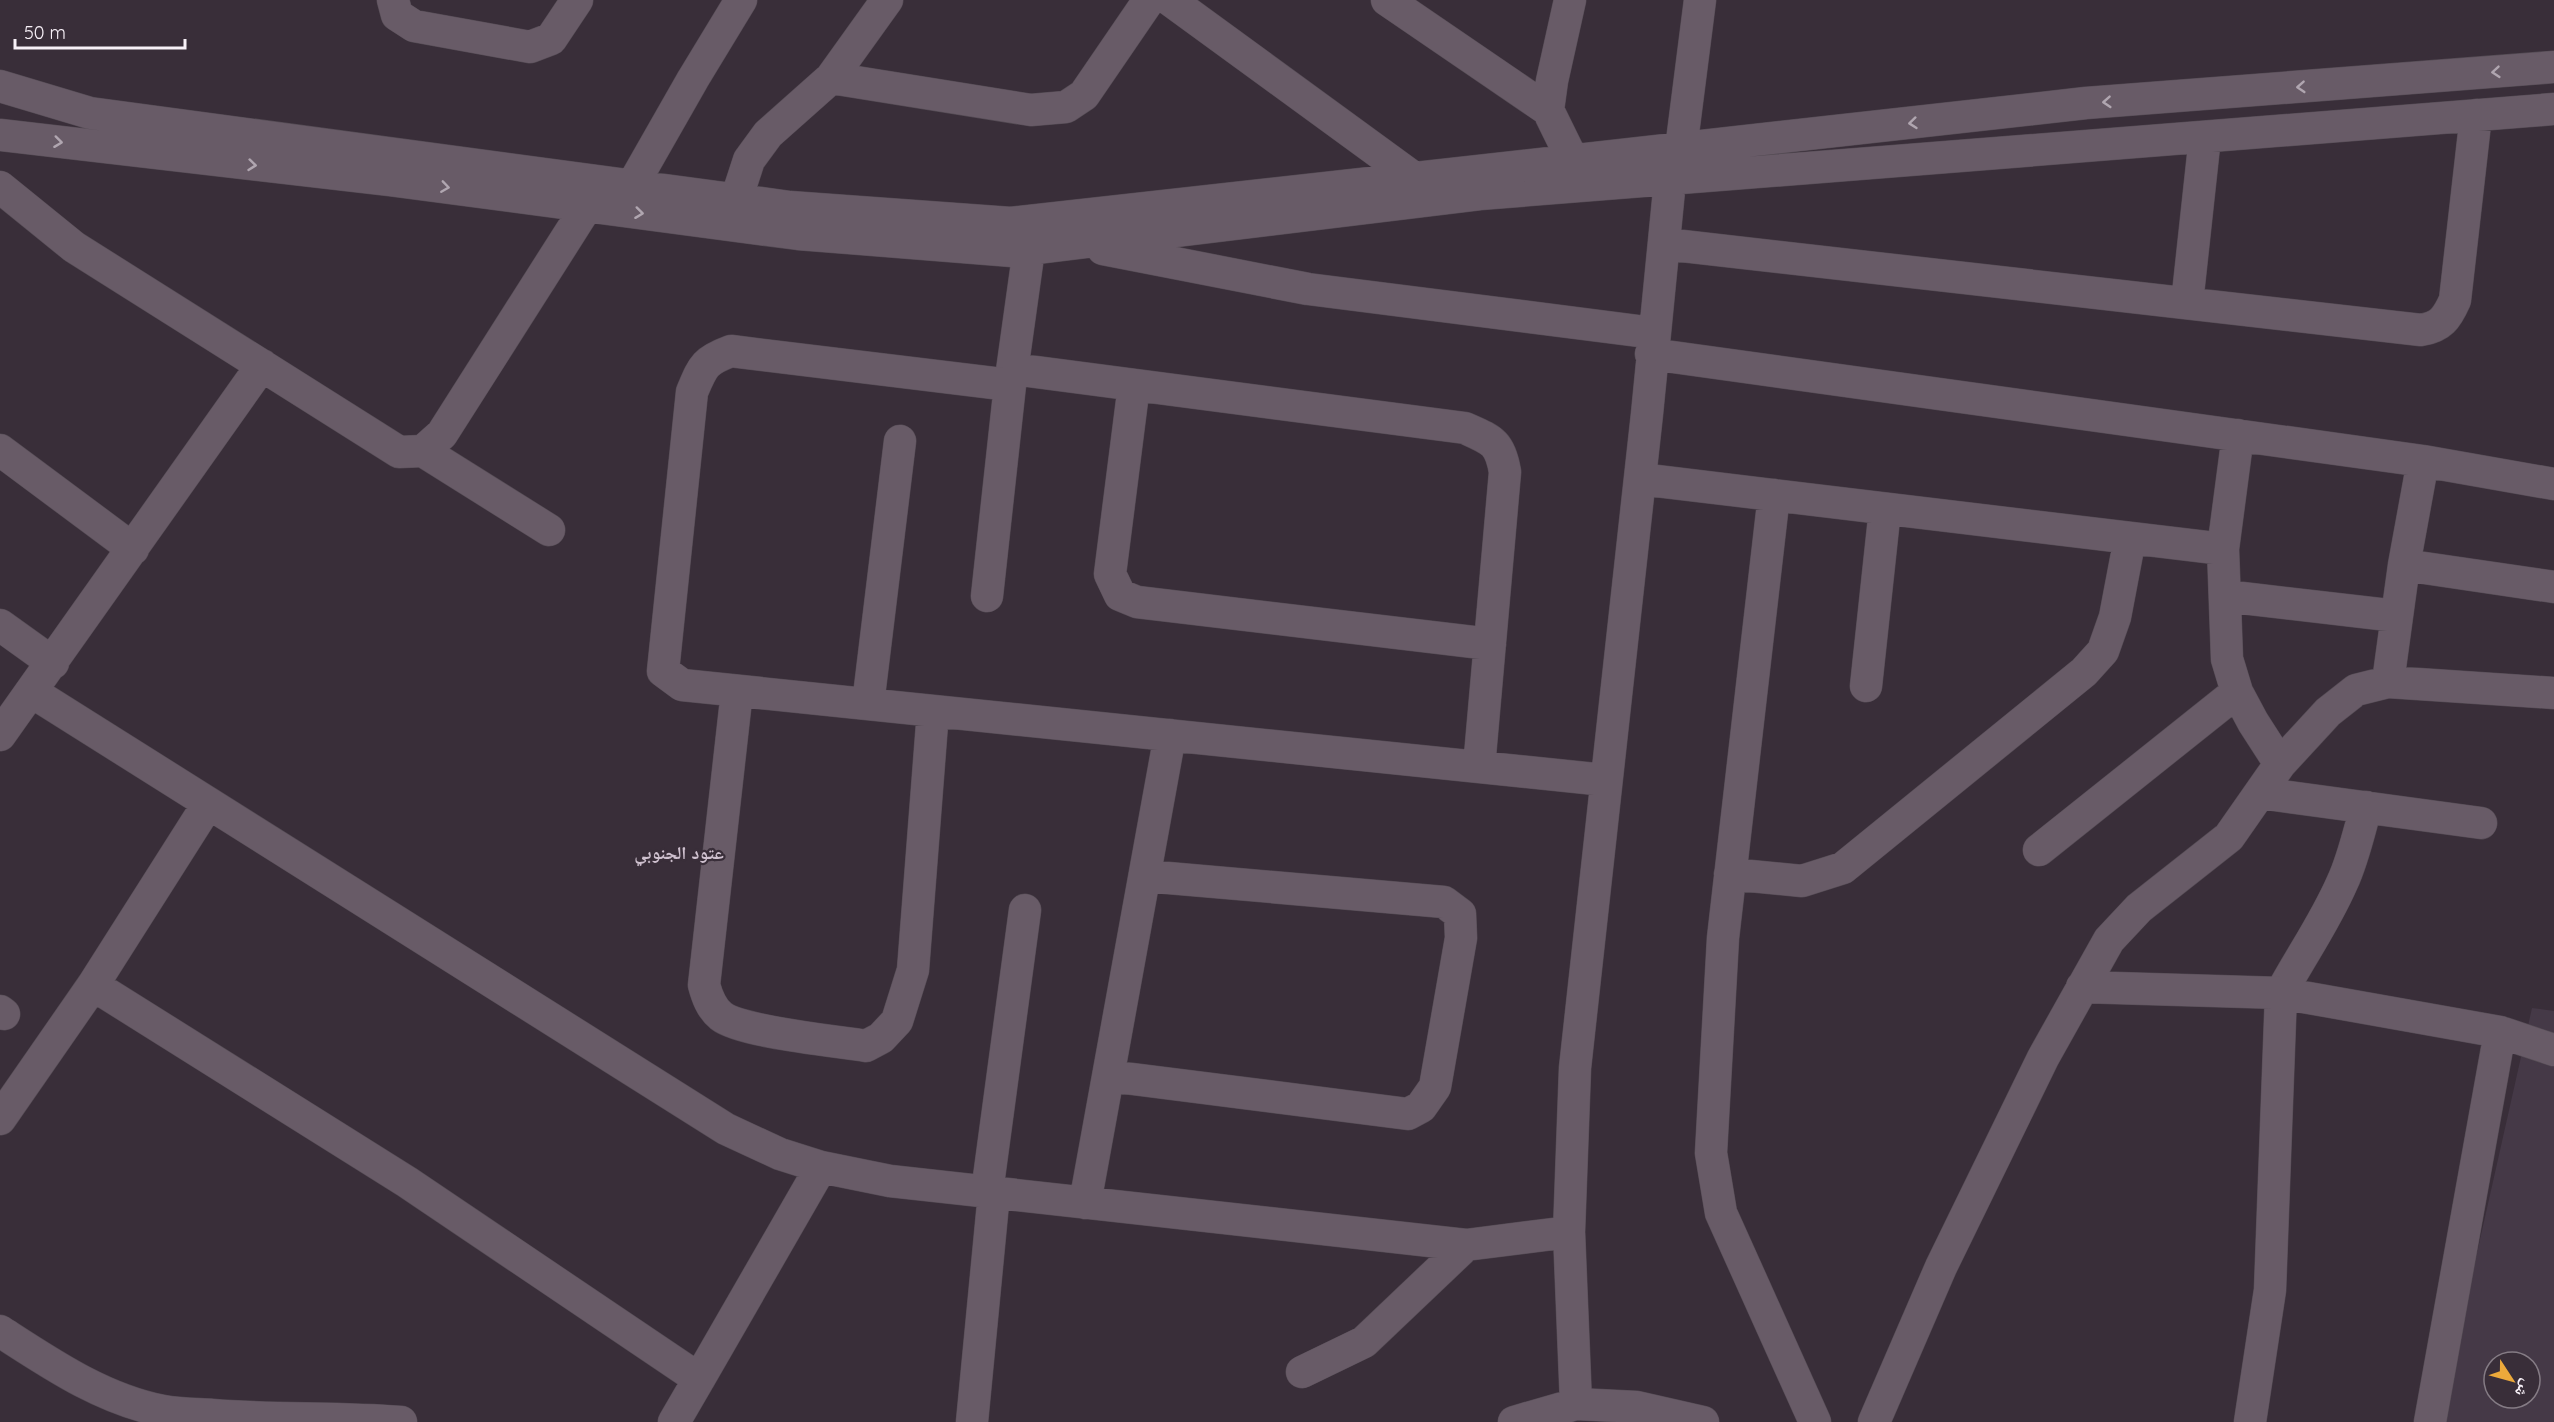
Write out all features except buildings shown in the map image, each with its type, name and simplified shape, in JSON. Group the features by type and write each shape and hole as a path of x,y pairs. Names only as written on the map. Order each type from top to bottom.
{"street":[{"path":"393,0 397,15 414,26 530,47 551,39 577,0"},
{"path":"632,186 741,0"},
{"path":"736,200 749,160 768,134 831,78 887,0"},
{"path":"831,78 1031,110 1066,107 1084,95 1149,0"},
{"path":"1170,0 1414,178"},
{"path":"1387,0 1548,110 1573,160"},
{"path":"1548,110 1570,0"},
{"path":"1576,1404 1569,1232 1575,1068 1653,343 1675,159 1700,0"},
{"path":"0,135 390,180 798,234 1012,251 1480,194 1675,159 2086,103 2554,67"},
{"path":"0,86 90,113 790,207 1011,223 1573,160 1675,159 2205,137 2554,109"},
{"path":"1665,244 2421,330 2433,328 2446,319 2455,300 2476,115"},
{"path":"2187,303 2205,137"},
{"path":"0,187 74,247 399,452 423,451 549,530"},
{"path":"423,451 442,434 587,206"},
{"path":"1074,244 1308,289 2238,435 2423,461 2554,484"},
{"path":"987,596 1029,249"},
{"path":"1479,767 1505,472 1502,451 1486,437 1465,428 1134,385 1012,377 731,351 710,359 700,372 692,392 663,671 682,685 1605,780"},
{"path":"0,735 262,365"},
{"path":"1134,385 1110,574 1120,595 1137,602 1490,644"},
{"path":"2238,435 2223,549 2227,660 2237,692 2280,764"},
{"path":"868,704 900,441"},
{"path":"0,451 133,549"},
{"path":"2388,682 2404,565 2423,461"},
{"path":"1640,479 2223,549"},
{"path":"1774,495 1723,938 1711,1154 1721,1213 1815,1422"},
{"path":"1866,686 1885,508"},
{"path":"1731,874 1802,881 1843,868 2084,672 2103,651 2115,617 2130,538"},
{"path":"2404,565 2554,588"},
{"path":"2225,596 2397,616"},
{"path":"0,625 53,663"},
{"path":"1874,1422 1941,1267 2043,1058 2109,939 2139,908 2229,837 2280,764 2328,712 2356,690 2388,682 2554,693"},
{"path":"737,691 704,985 708,1000 722,1017 747,1027 866,1046 882,1038 897,1021 913,970 933,711"},
{"path":"32,692 726,1129 780,1154 821,1167 890,1181 1466,1245 1569,1232"},
{"path":"2039,850 2237,692"},
{"path":"1085,1203 1170,735"},
{"path":"2260,793 2481,823"},
{"path":"0,1119 93,985 208,804"},
{"path":"2250,1422 2270,1290 2281,993 2301,955 2322,926 2344,880 2366,807"},
{"path":"1108,1076 1408,1114 1421,1107 1435,1087 1461,938 1460,914 1444,902 1145,876"},
{"path":"972,1422 990,1192 1025,910"},
{"path":"93,985 407,1182 699,1379"},
{"path":"2082,987 2281,993 2500,1032 2554,1050"},
{"path":"2430,1422 2500,1032"},
{"path":"674,1422 821,1167"},
{"path":"1302,1372 1364,1342 1466,1245"},
{"path":"0,1331 137,1413 164,1411 249,1418 342,1418 401,1422"},
{"path":"1514,1422 1576,1404 1637,1407 1703,1422"}],"shaded area":[{"path":"2532,1008 2554,1011 2554,1422 2439,1422"}],"district":[{"name":"عتود الجنوبي","path":"679,853"}]}
